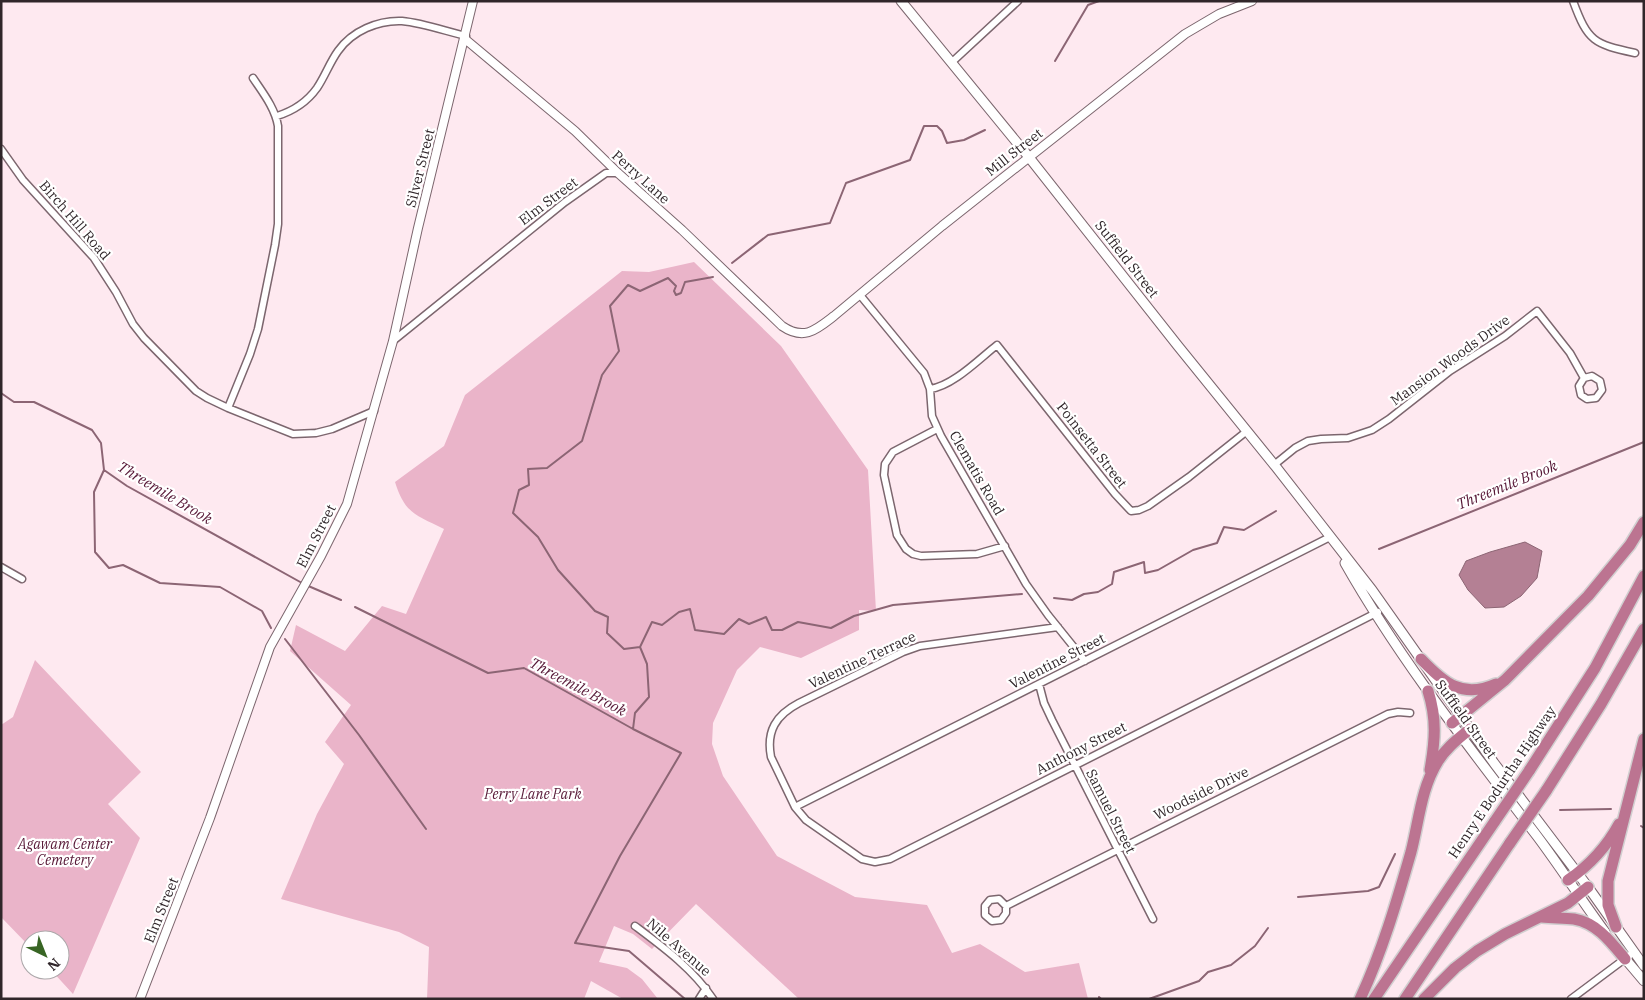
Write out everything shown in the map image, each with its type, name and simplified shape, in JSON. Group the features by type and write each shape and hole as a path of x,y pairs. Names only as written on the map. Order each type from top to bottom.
{"highway":[{"path":"1456,719 1505,680 1588,596 1630,546 1644,522"},
{"name":"Henry E Bodurtha Highway","path":"1374,999 1529,771 1595,668 1644,576"},
{"path":"1405,999 1546,791 1601,704 1644,629"},
{"path":"1421,659 1441,679 1456,688 1483,688 1505,680"},
{"path":"1427,786 1435,726 1434,712 1428,691"},
{"path":"1360,999 1388,928 1427,786 1434,767 1441,756 1466,732"},
{"path":"1616,926 1608,905 1608,881 1644,739"},
{"path":"1573,877 1596,858 1605,847 1627,807"},
{"path":"1424,999 1451,971 1477,951 1505,934 1568,903 1588,887"},
{"path":"1542,917 1576,920 1592,926 1630,956"}],"main road":[{"name":"Suffield Street","path":"900,1 1028,156 1274,464 1385,608 1421,659 1456,719 1573,877 1588,887 1616,926 1644,982"},
{"name":"Suffield Street","path":"1330,537 1375,614 1428,691 1456,719"},
{"name":"Suffield Street","path":"1573,877 1578,895 1630,956 1644,966"}],"street":[{"name":"Silver Street","path":"393,341 418,228 473,1"},
{"path":"951,63 1018,1"},
{"name":"Mill Street","path":"799,334 816,329 860,295 1028,156 1184,34 1219,14 1252,1"},
{"path":"1573,1 1580,21 1591,38 1607,47 1635,53"},
{"path":"277,116 293,109 308,98 318,86 338,51 351,38 366,28 384,22 401,21 465,37"},
{"name":"Perry Lane","path":"465,37 575,132 776,320 786,328 799,334"},
{"path":"228,408 258,329 278,224 280,136 277,116 254,78"},
{"name":"Birch Hill Road","path":"1,149 23,180 94,258 116,292 133,324 144,338 196,391 228,408 293,434 332,429 374,411"},
{"name":"Elm Street","path":"140,999 210,818 270,647 347,504 393,341 565,202 606,173 618,173"},
{"name":"Clematis Road","path":"860,295 924,373 930,389 932,416 937,429 1026,584 1085,661"},
{"name":"Mansion Woods Drive","path":"1274,464 1308,441 1320,438 1348,438 1372,430 1450,371 1506,336 1537,311 1564,346 1584,378"},
{"name":"Poinsetta Street","path":"930,389 941,387 950,381 997,344 1118,498 1128,509 1134,511 1145,508 1176,487 1247,431"},
{"path":"937,429 894,452 885,464 884,476 900,543 909,552 921,556 977,554 1004,546"},
{"name":"Valentine Street","path":"795,807 1330,537"},
{"path":"1,567 22,579"},
{"name":"Anthony Street","path":"795,807 806,820 856,856 868,861 881,862 890,859 1385,608"},
{"name":"Valentine Terrace","path":"795,807 772,757 770,748 770,739 777,720 791,707 903,652 920,646 1058,627"},
{"name":"Samuel Street","path":"1039,684 1048,711 1152,919"},
{"name":"Woodside Drive","path":"1006,906 1388,714 1398,712 1410,713"},
{"name":"Nile Avenue","path":"635,926 672,954 706,988 713,999"},
{"path":"1571,999 1630,956"},
{"path":"699,999 706,988"}],"green space":[{"name":"Perry Lane Park","path":"694,262 781,346 868,470 876,611 859,610 859,630 801,658 760,647 737,670 713,723 712,744 723,776 777,856 855,897 927,905 952,953 980,944 1025,972 1079,963 1088,999 799,999 696,904 652,949 633,934 614,926 599,962 627,968 642,979 658,999 623,999 591,981 584,999 427,999 429,947 399,932 281,899 317,814 344,764 325,742 351,705 290,651 296,625 345,651 382,606 406,614 444,529 413,512 403,501 395,482 444,446 465,395 622,271 649,272"},
{"name":"Agawam Center Cemetery","path":"35,660 141,772 108,804 140,838 73,994 60,980 70,980 70,930 20,930 20,937 1,917 1,725 13,717"}],"shaded area":[{"path":"1525,542 1542,551 1537,578 1521,596 1504,607 1485,608 1468,590 1459,575 1466,561"}],"waterway":[{"path":"1055,61 1088,5 1099,1"},
{"path":"732,263 768,235 830,223 846,183 910,160 924,126 937,126 942,131 947,143 964,140 985,130"},
{"path":"640,647 624,649 607,633 608,617 595,611 558,570 538,537 513,513 519,490 529,485 528,469 547,468 582,441 602,375 619,351 610,306 628,285 640,291 668,278 676,286 674,291 676,295 681,293 685,282 713,277"},
{"name":"Threemile Brook","path":"1,393 14,402 34,402 92,430 101,443 104,470 127,486 302,583"},
{"name":"Threemile Brook","path":"1379,549 1644,442"},
{"path":"104,470 94,492 95,552 109,568 123,565 160,583 220,587 262,611 271,628"},
{"name":"Threemile Brook","path":"1054,598 1072,600 1084,594 1098,592 1112,584 1114,572 1144,562 1145,573 1158,570 1193,550 1217,543 1224,527 1244,530 1276,511"},
{"name":"Threemile Brook","path":"306,585 341,600"},
{"name":"Threemile Brook","path":"355,607 488,673 524,668 633,729 635,713 649,697 647,664 640,647 652,622 662,625 679,612 690,609 695,630 724,634 739,619 749,624 766,617 772,630 782,630 798,622 831,628 854,616 893,605 1022,594"},
{"path":"285,639 359,735 426,829"},
{"path":"633,729 681,753 620,856 575,943 629,951 685,999"},
{"path":"1560,810 1611,809"},
{"path":"1298,897 1368,891 1379,887 1395,854"},
{"path":"1149,999 1199,981 1208,972 1231,965 1255,946 1268,928"},
{"path":"1099,999 1099,997 1101,999"}]}
